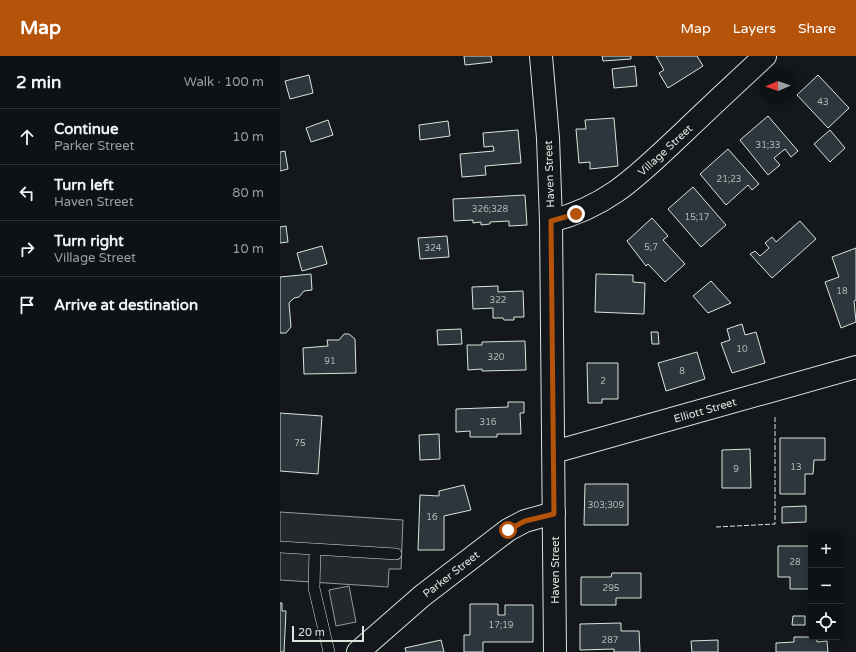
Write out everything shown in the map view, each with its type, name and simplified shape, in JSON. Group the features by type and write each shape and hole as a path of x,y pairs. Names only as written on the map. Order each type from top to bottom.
{"street":[{"name":"Haven Street","path":"540,56 548,138 551,221 555,652"},
{"name":"Village Street","path":"551,221 590,208 630,182 765,56"},
{"name":"Elliott Street","path":"554,452 856,367"},
{"name":"Parker Street","path":"358,652 422,596 508,530 525,521 554,514"}],"lane":[{"path":"280,547 396,554"},
{"path":"315,549 314,588 329,652"}],"shaded area":[{"path":"280,512 403,520 401,569 389,569 388,587 280,580"},
{"path":"349,586 356,622 336,626 329,590"}],"building":[{"path":"464,56 491,56 492,62 465,65"},
{"path":"602,56 631,56 631,59 603,61"},
{"path":"656,56 697,56 703,66 668,88 659,73 664,70"},
{"path":"635,66 637,86 614,88 612,69"},
{"path":"309,75 313,93 290,99 285,81"},
{"path":"818,75 849,108 828,128 797,95"},
{"path":"768,116 798,151 791,157 785,149 774,158 780,165 768,175 740,140"},
{"path":"614,118 618,166 590,169 590,162 579,163 576,129 586,129 585,120"},
{"path":"328,120 333,135 311,142 306,128"},
{"path":"448,121 450,136 420,140 419,125"},
{"path":"518,130 521,163 485,166 486,175 462,177 460,154 494,151 493,146 484,147 483,133"},
{"path":"830,130 845,148 830,162 814,144"},
{"path":"728,149 759,184 752,190 748,185 726,205 700,174"},
{"path":"285,151 288,169 280,171 280,152"},
{"path":"693,187 726,225 701,247 668,209"},
{"path":"525,195 527,225 509,226 509,221 490,222 490,224 481,225 481,222 473,223 473,220 454,221 453,199"},
{"path":"652,218 668,236 663,240 685,264 665,282 648,264 646,266 627,241"},
{"path":"800,221 816,239 772,278 750,254 755,251 760,256 769,248 765,243 772,237 776,242"},
{"path":"286,226 288,242 280,243 280,227"},
{"path":"447,236 449,257 420,259 418,238"},
{"path":"322,246 327,264 302,271 297,253"},
{"path":"856,248 856,300 854,301 856,322 841,328 825,282 839,277 832,257"},
{"path":"311,274 312,290 304,291 299,297 294,298 289,303 291,327 286,333 280,333 280,277"},
{"path":"596,274 633,275 633,282 645,283 644,314 595,312"},
{"path":"711,281 731,303 708,313 693,296"},
{"path":"498,286 498,292 523,291 524,317 514,317 514,320 504,320 503,318 493,318 493,308 473,309 472,287"},
{"path":"742,324 745,335 756,332 765,363 732,373 721,343 730,340 727,329"},
{"path":"461,329 462,344 438,345 437,330"},
{"path":"651,332 658,332 659,344 652,344"},
{"path":"344,334 349,334 355,339 356,373 304,374 303,348 328,346 327,340 339,340"},
{"path":"525,341 526,370 468,370 467,345 482,345 482,342"},
{"path":"697,352 705,379 666,391 658,363"},
{"path":"587,363 618,363 618,399 602,399 602,403 588,403"},
{"path":"508,402 524,402 524,413 520,413 521,434 497,434 497,437 470,437 470,431 456,432 456,409 508,407"},
{"path":"280,413 322,416 318,474 280,471"},
{"path":"439,434 440,459 420,460 419,435"},
{"path":"780,438 825,438 825,460 814,460 813,474 805,474 805,494 780,494"},
{"path":"750,449 751,488 722,488 722,450"},
{"path":"585,484 628,484 628,525 584,525"},
{"path":"464,485 471,510 444,516 444,550 418,550 420,495 439,496 439,491"},
{"path":"806,506 806,522 782,523 782,507"},
{"path":"778,546 808,546 808,589 790,589 790,577 778,577"},
{"path":"612,573 641,573 641,598 616,598 616,605 581,605 581,577 611,577"},
{"path":"280,603 282,603 282,611 286,611 284,652 280,652"},
{"path":"470,604 498,604 498,615 505,615 505,605 533,605 533,642 483,642 483,652 464,652 464,635 470,635"},
{"path":"793,616 805,616 805,625 792,625"},
{"path":"621,623 621,631 639,631 640,652 614,652 614,649 580,650 580,624"},
{"path":"794,637 808,637 808,640 817,640 817,642 827,641 828,652 776,652 776,643 794,642"},
{"path":"441,640 444,652 406,652 405,648"},
{"path":"718,640 718,652 692,652 691,641"}],"fence":[{"path":"716,527 775,524 775,416"}],"route":[{"path":"508,530 525,521 540,516 554,514 551,221 576,214"}]}
